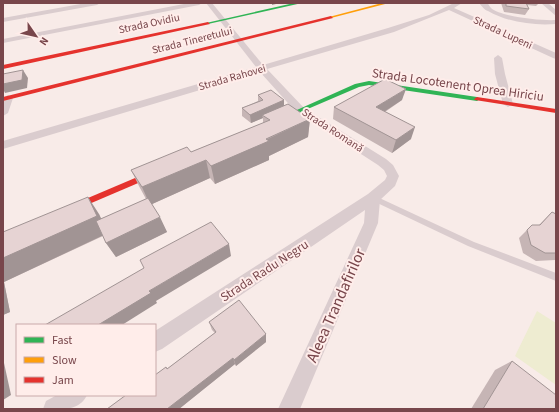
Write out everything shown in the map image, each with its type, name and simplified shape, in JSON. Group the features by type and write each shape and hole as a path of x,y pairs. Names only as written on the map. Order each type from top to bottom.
{"main road":[{"name":"Strada Ovidiu","path":"3,67 300,3"},
{"name":"Strada Tineretului","path":"6,98 387,3"},
{"name":"Strada Locotenent Oprea Hiriciu","path":"264,126 357,85 369,83 556,111"},
{"path":"54,216 170,166"}],"street":[{"path":"3,41 41,21 97,3"},
{"path":"3,20 41,21 199,3"},
{"name":"Strada Romană","path":"209,3 238,41 300,110 382,162 389,168 393,176 390,183 373,198"},
{"name":"Strada Rahovei","path":"3,144 262,69 397,28 459,3"},
{"path":"482,3 486,5 488,9 499,13 538,22 556,22"},
{"path":"544,3 556,14"},
{"name":"Strada Lupeni","path":"444,8 554,53"},
{"path":"498,58 500,74 508,104"},
{"path":"3,114 6,98"},
{"name":"Strada Radu Negru","path":"156,341 373,198"},
{"name":"Aleea Trandafirilor","path":"289,409 371,223 373,198"},
{"path":"54,409 74,396"}],"lane":[{"path":"373,198 471,244 556,277"}],"shaded area":[{"path":"537,311 556,323 556,385 515,356"}],"building":[{"path":"506,3 526,3 529,9 506,6"},
{"path":"23,70 22,80 3,84 3,74"},
{"path":"385,79 406,89 376,107 415,127 396,140 334,107"},
{"path":"271,90 284,100 250,115 242,108 263,100 258,95"},
{"path":"288,104 310,119 266,139 269,141 211,166 206,160 142,187 131,170 187,147 191,152 270,120 262,115"},
{"path":"88,197 97,216 3,258 3,232"},
{"path":"148,198 160,217 106,243 96,221"},
{"path":"552,212 556,214 556,253 545,253 531,245 527,230 532,225 540,225"},
{"path":"211,222 229,244 149,291 151,293 100,324 47,324 144,268 140,260"},
{"path":"239,300 266,334 234,360 233,358 167,409 107,409 125,396 156,396 156,374 166,367 167,369 216,332 209,322"},
{"path":"512,361 556,395 556,409 483,409"}],"traffic: fast":[{"path":"208,23 300,3"},
{"path":"273,122 357,85 369,83 477,99"}],"traffic: slow":[{"path":"331,17 387,3"}],"traffic: jam":[{"path":"3,99 331,17"},
{"path":"3,67 208,23"},
{"path":"477,99 556,111"},
{"path":"65,211 161,170"}]}
